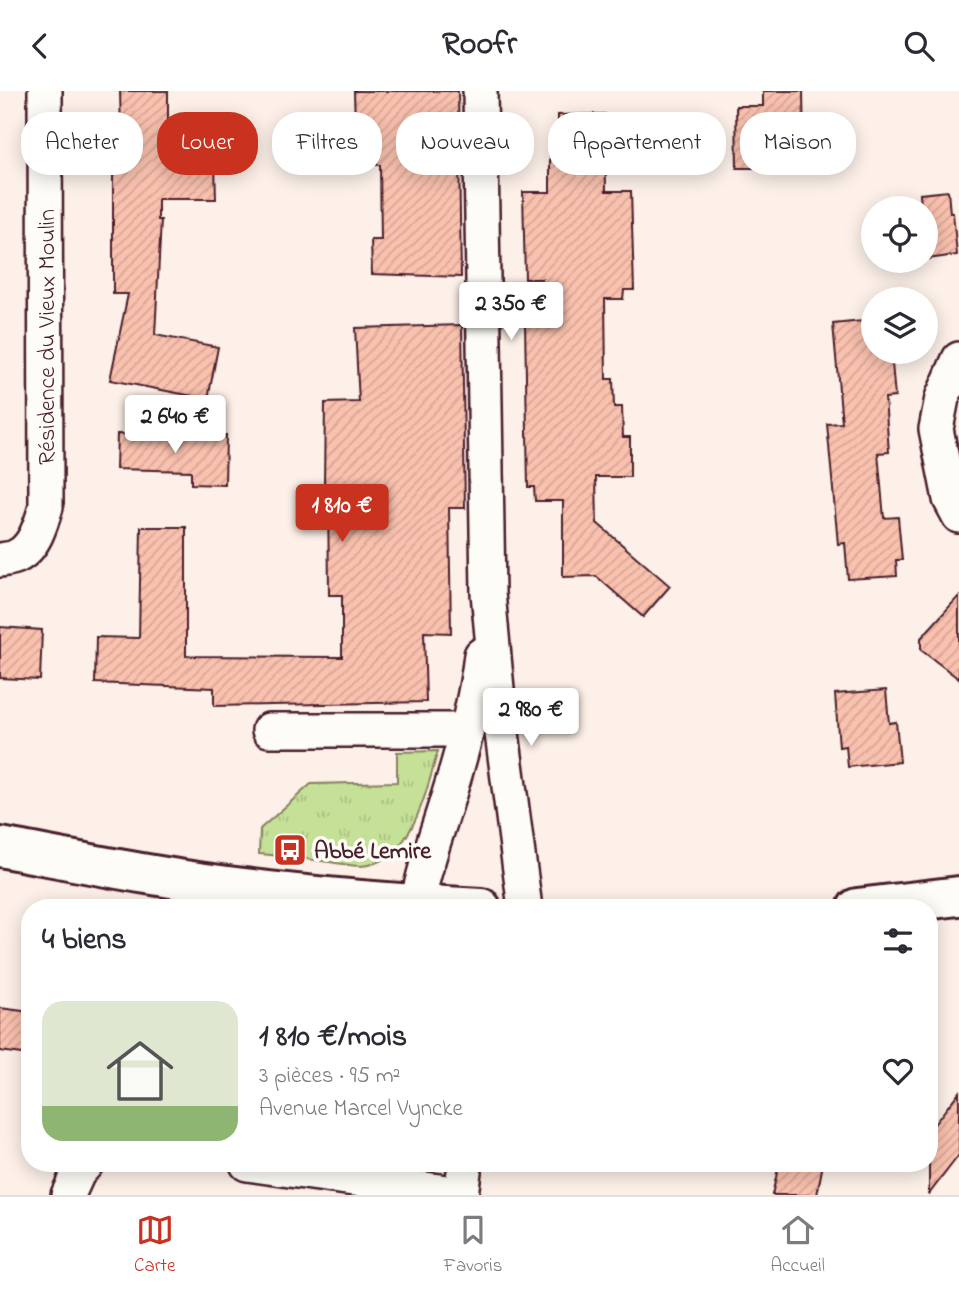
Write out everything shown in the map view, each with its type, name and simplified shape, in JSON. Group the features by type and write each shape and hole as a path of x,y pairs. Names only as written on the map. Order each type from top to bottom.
{"main road":[{"path":"0,847 148,875 351,899"},
{"path":"938,899 959,897"}],"street":[{"name":"Résidence du Vieux Moulin","path":"0,560 18,556 31,543 40,527 46,507 45,91"},
{"path":"480,91 488,593 499,710 524,899"},
{"path":"959,359 942,398 936,429 950,499 959,516"},
{"path":"418,899 422,877 452,787 467,730 479,677 488,593"},
{"path":"269,730 467,730"},
{"path":"68,1195 79,1172"},
{"path":"333,1172 462,1184"}],"green space":[{"path":"438,751 414,822 393,852 379,862 357,866 259,854 260,829 311,784 397,782 397,752"}],"building":[{"path":"120,91 168,91 168,112 157,112 157,175 215,175 216,199 158,199 158,220 161,220 155,335 218,347 208,399 110,380 128,294 113,294 113,175 143,175 143,112 121,112"},
{"path":"354,91 458,91 458,112 396,112 396,175 459,175 461,277 372,274 371,240 381,240 382,112 355,112"},
{"path":"763,91 803,91 803,112 740,112 740,168 737,168 736,106 763,106"},
{"path":"550,175 606,175 606,191 631,191 634,290 624,290 623,299 605,299 606,379 613,379 614,407 622,407 623,437 630,437 630,477 596,477 597,523 670,586 643,617 596,576 563,577 563,501 535,501 534,487 528,487 525,323 542,322 542,279 525,279 523,192 550,192"},
{"path":"948,191 957,255 938,258 938,196 920,194"},
{"path":"861,321 861,364 892,364 895,397 885,398 889,452 878,453 884,518 898,517 902,560 896,560 897,576 848,579 845,543 838,544 827,424 842,423 833,324"},
{"path":"462,325 465,508 449,508 451,633 424,632 426,702 214,706 214,688 95,683 96,637 139,638 141,527 186,527 186,656 342,657 342,595 329,595 328,486 324,486 325,403 359,402 355,328"},
{"path":"117,434 226,435 225,485 191,484 191,471 116,469"},
{"path":"959,596 959,679 921,650 921,638"},
{"path":"0,627 42,630 40,680 0,678"},
{"path":"886,690 889,723 896,722 900,762 848,767 846,746 839,747 835,694"},
{"path":"0,1008 21,1011 21,1054 0,1051"},
{"path":"959,1092 959,1155 929,1194 929,1172 938,1172 938,1119"},
{"path":"777,1172 821,1172 817,1195 772,1195"}],"place":[{"name":"Abbé Lemire","path":"290,850"}]}
